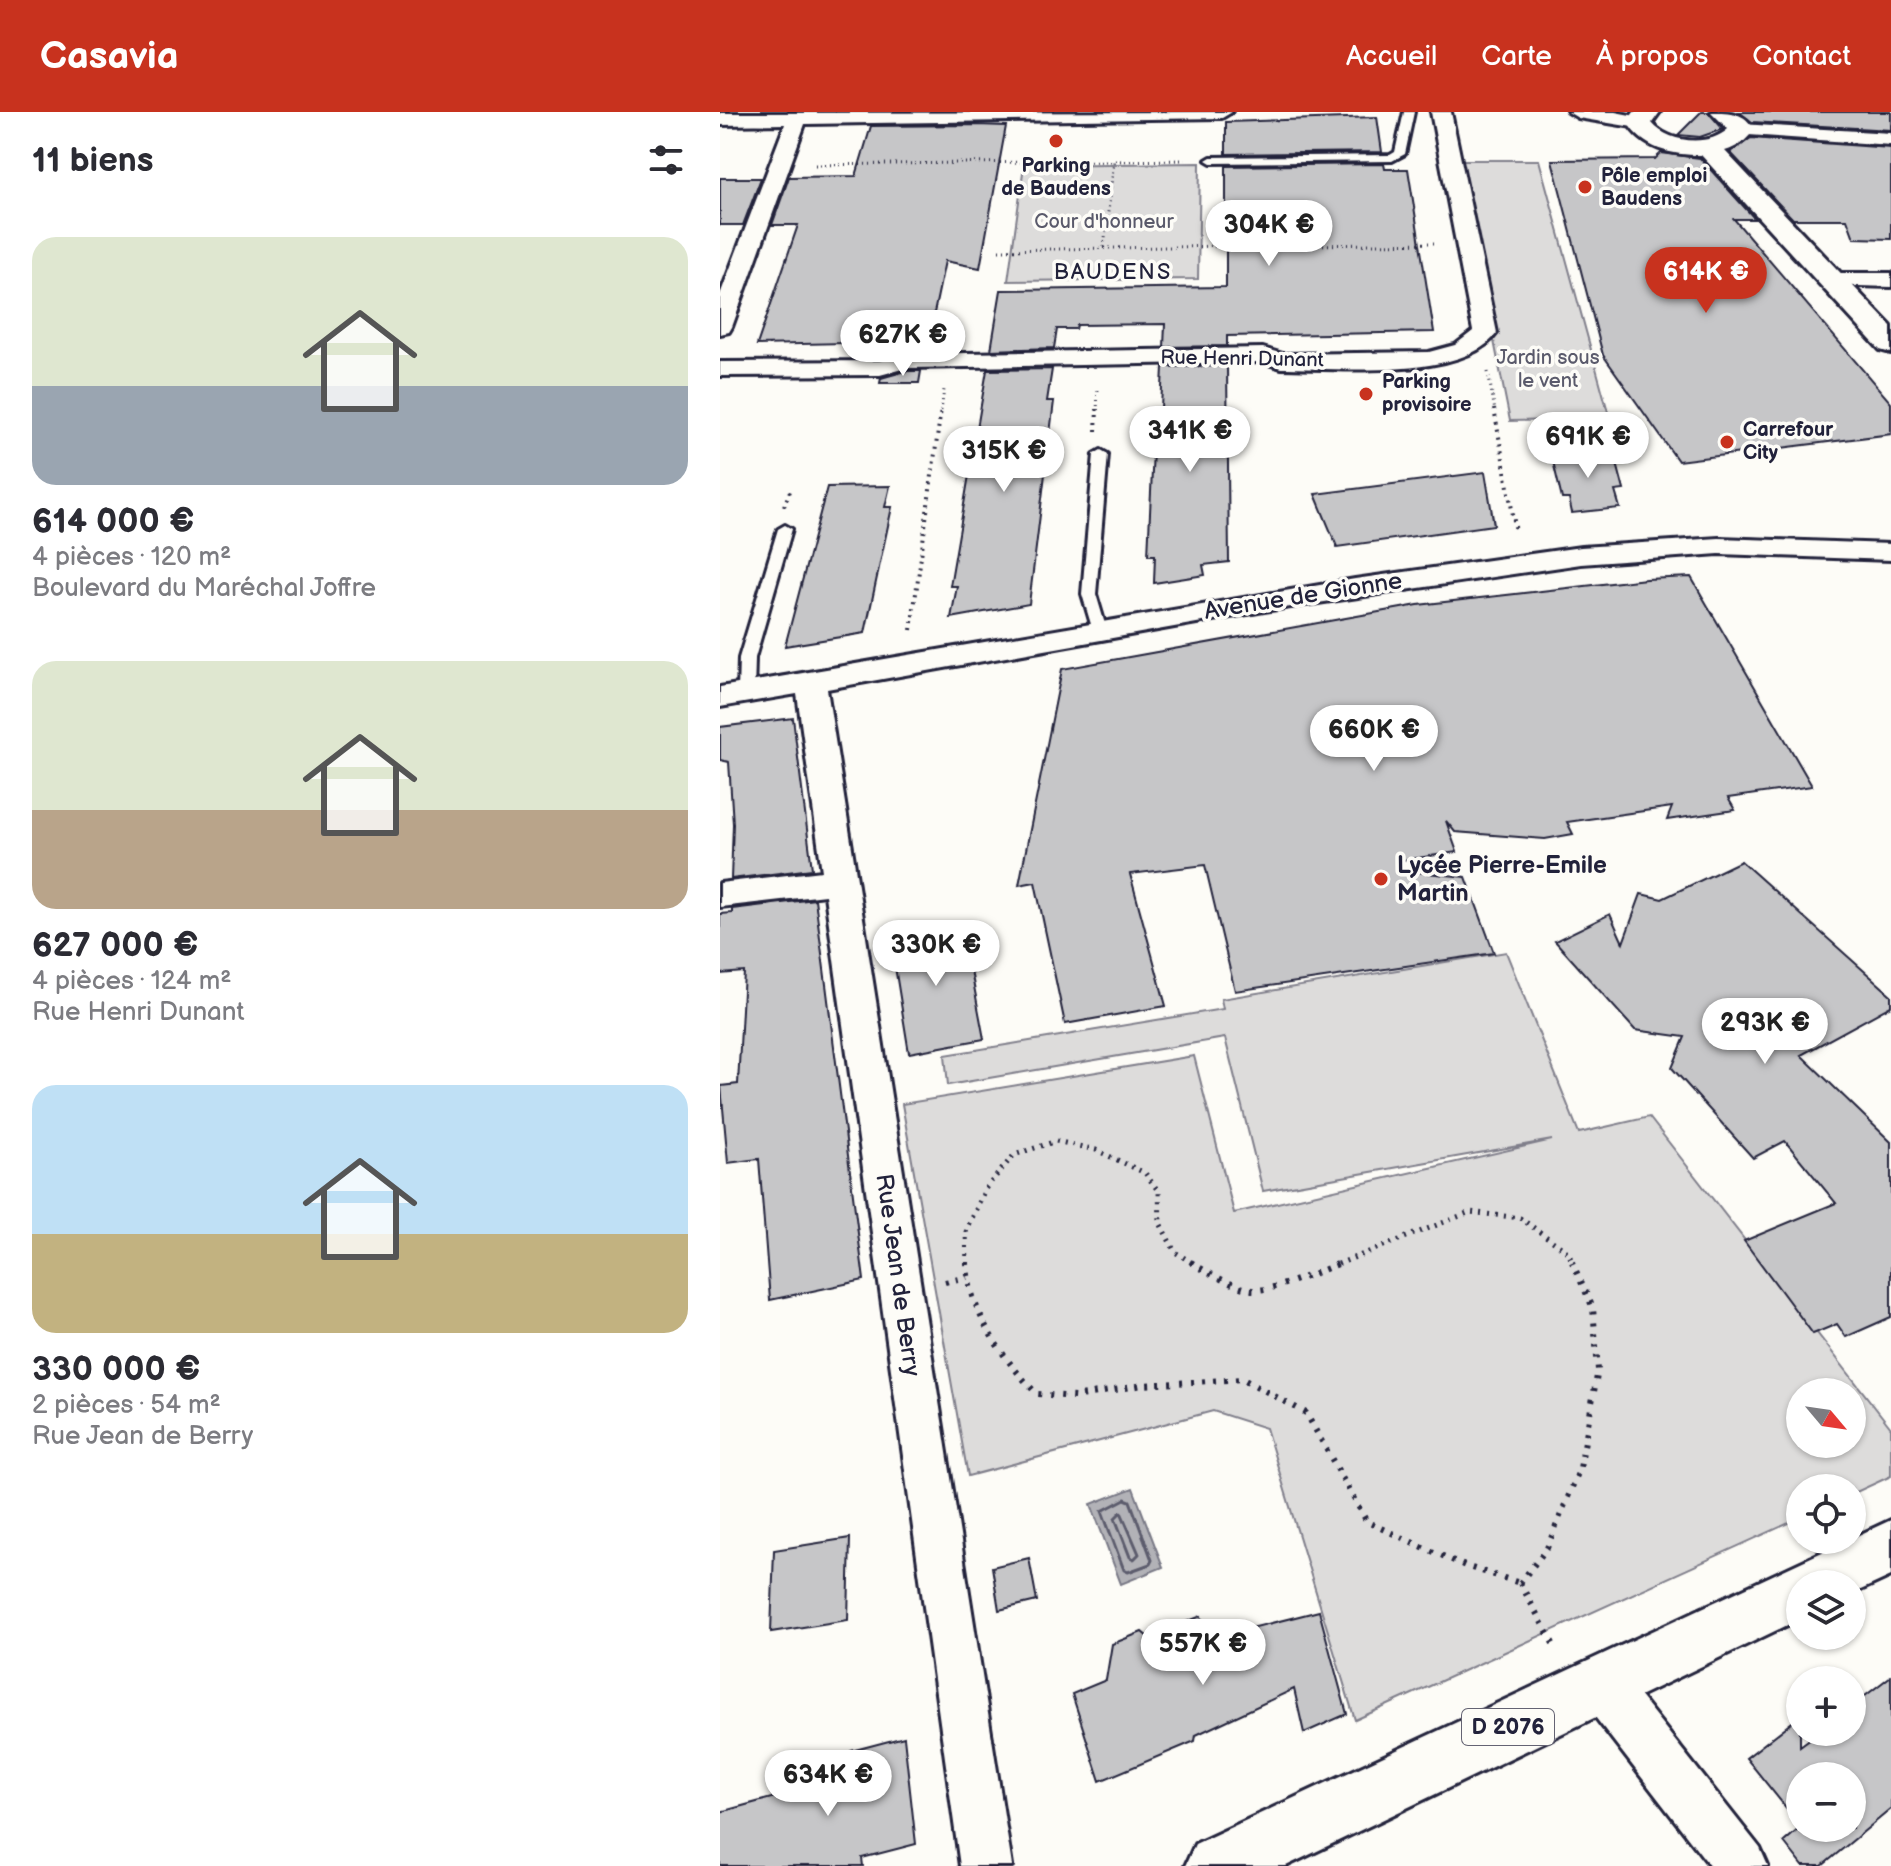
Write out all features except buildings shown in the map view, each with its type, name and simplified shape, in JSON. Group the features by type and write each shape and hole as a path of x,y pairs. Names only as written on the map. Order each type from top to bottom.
{"main road":[{"path":"1644,117 1648,136 1660,141 1708,147 1731,141 1741,130 1739,124 1723,112"},
{"path":"1708,147 1891,344"},
{"path":"1843,1570 1891,1547"},
{"name":"D 2076","path":"1217,1866 1786,1597"}],"street":[{"path":"720,119 1222,112"},
{"name":"Rue Henri Dunant","path":"720,369 880,368 905,361 1263,355 1281,361 1430,359 1464,350 1485,333 1441,112"},
{"path":"1578,112 1644,117"},
{"path":"1841,112 1849,138"},
{"path":"720,327 797,118"},
{"path":"1741,130 1891,139"},
{"path":"1834,280 1891,280"},
{"name":"Avenue de Gionne","path":"733,695 811,684 1328,590 1662,548 1762,545 1891,552"},
{"name":"Rue Jean de Berry","path":"811,684 986,1866"},
{"path":"720,895 840,881"},
{"path":"1590,1688 1742,1866"}],"lane":[{"path":"1211,160 1392,158 1400,154 1409,112"},
{"path":"1100,631 1089,594 1101,454"},
{"path":"733,695 785,529"}],"path":[{"path":"1104,247 1114,160"},
{"path":"778,166 1211,160"},
{"path":"1248,246 1468,242"},
{"path":"999,250 1226,246"},
{"path":"1101,358 1095,449 1101,454"},
{"path":"907,666 947,361"},
{"path":"1520,1583 1547,1548 1580,1468 1598,1370 1593,1308 1568,1252 1520,1218 1470,1212 1305,1277 1253,1290 1206,1272 1175,1252 1160,1223 1159,1192 1145,1173 1096,1150 1056,1141 1014,1155 985,1189 966,1232 967,1277 987,1328 1016,1372 1037,1394 1075,1397 1143,1385 1243,1379 1306,1413 1367,1522 1465,1566 1520,1583 1590,1688"}],"green space":[{"name":"Jardin sous le vent","path":"1458,160 1539,160 1610,419 1510,421"},
{"name":"Cour d'honneur","path":"1200,163 1198,279 1008,281 1024,165"},
{"path":"1506,952 1579,1133 1649,1117 1852,1378 1786,1378 1786,1458 1866,1458 1866,1396 1891,1428 1891,1476 1866,1488 1866,1474 1786,1474 1786,1524 1355,1720 1266,1428 1213,1411 968,1476 902,1104 1194,1056 1234,1213 1552,1140 1263,1191 1225,1038 948,1085 945,1055 1223,1009 1221,999"}],"water":[{"path":"1133,1488 1163,1567 1121,1584 1091,1504"}],"place":[{"name":"Parking de Baudens","path":"1056,141"},
{"name":"Pôle emploi Baudens","path":"1585,187"},
{"name":"Parking provisoire","path":"1366,394"},
{"name":"Carrefour City","path":"1727,442"},
{"name":"Lycée Pierre-Emile Martin","path":"1381,879"}],"district":[{"name":"BAUDENS","path":"1113,272"}]}
